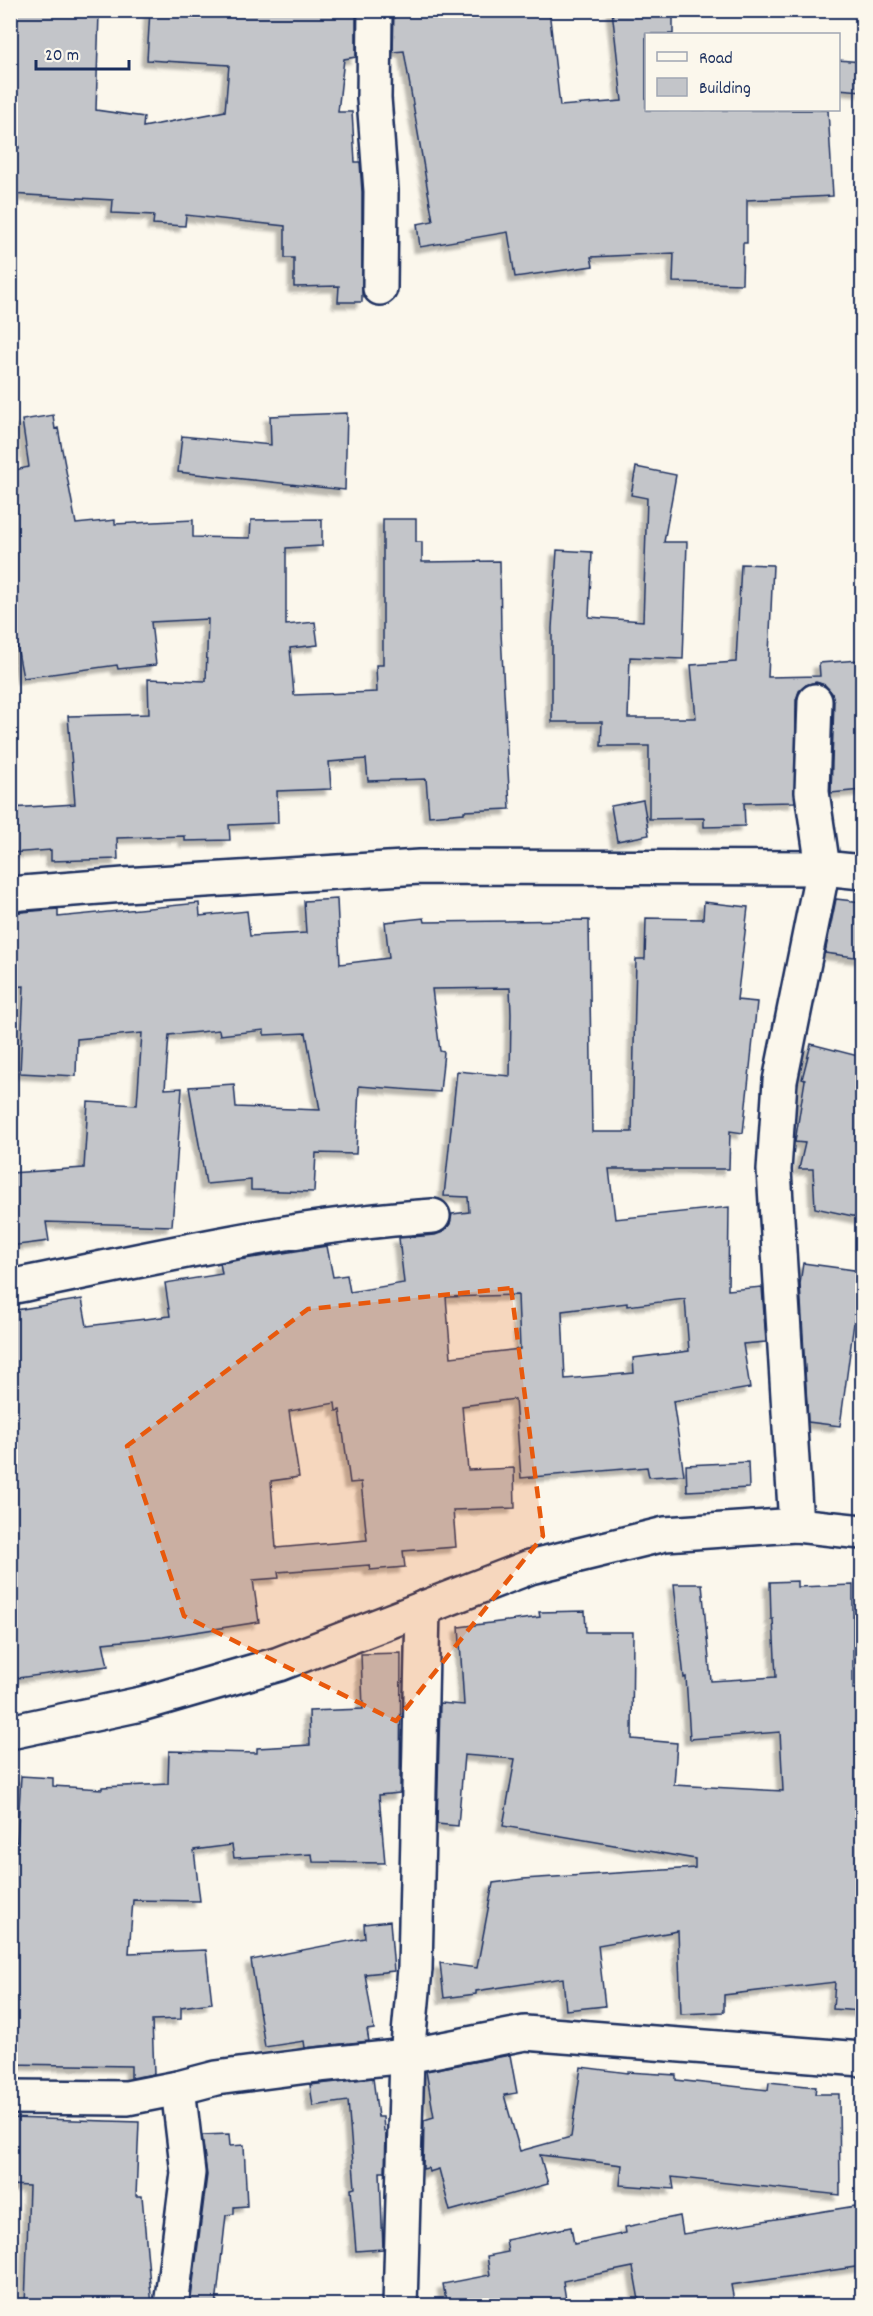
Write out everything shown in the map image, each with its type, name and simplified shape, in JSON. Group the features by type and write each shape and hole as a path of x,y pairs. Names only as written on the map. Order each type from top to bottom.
{"street":[{"path":"375,10 374,98 381,191 380,288"},
{"path":"796,1525 774,1170 780,1081 823,868 812,792 815,701"},
{"path":"10,894 420,867 823,868 862,872"},
{"path":"10,1287 257,1237 391,1219 433,1216"},
{"path":"10,1732 141,1704 279,1664 530,1567 665,1534 796,1525 862,1532"},
{"path":"400,2306 407,2056 415,1969 423,1608"},
{"path":"10,2097 127,2098 228,2077 407,2056 525,2033 862,2059"},
{"path":"171,2306 188,2173 178,2088"}],"highlighted area":[{"path":"511,1288 543,1536 396,1721 184,1616 127,1446 308,1309"}],"building":[{"path":"10,10 53,14 53,11 99,13 96,110 144,117 143,127 225,111 229,65 147,60 150,10 356,10 356,57 344,59 338,112 352,112 355,162 360,162 362,302 338,302 339,286 294,287 294,258 285,258 285,226 186,215 185,226 153,224 154,215 112,213 113,200 10,194 10,148 19,148 10,101"},
{"path":"394,10 549,10 560,106 622,101 612,10 673,10 673,33 645,33 645,111 828,111 833,196 747,200 747,243 743,243 742,284 673,282 674,253 591,257 593,266 515,277 508,232 420,247 417,224 433,221 404,51 393,52"},
{"path":"840,60 862,62 862,91 840,89"},
{"path":"347,413 345,490 178,472 182,436 271,445 270,416"},
{"path":"53,415 55,429 58,428 76,524 115,520 115,524 193,520 193,537 250,538 251,520 322,519 322,546 286,548 286,625 315,622 318,645 290,648 294,695 377,692 376,665 383,665 383,519 416,519 416,542 422,542 422,562 500,561 501,633 510,809 464,811 464,813 429,816 426,779 368,781 366,759 329,762 331,789 277,791 278,823 229,825 230,840 185,841 185,836 117,838 118,859 51,861 51,850 10,853 10,808 75,804 68,716 149,714 148,679 206,681 208,619 151,622 156,665 118,669 117,665 23,678 10,610 10,471 29,467 22,420"},
{"path":"636,467 676,475 664,542 687,542 683,659 630,657 628,718 696,718 691,665 736,662 741,564 773,565 768,677 820,676 819,663 859,660 862,705 857,706 862,754 862,790 831,793 834,701 832,693 825,685 816,682 806,685 799,691 796,700 795,802 744,803 745,826 704,827 704,818 649,819 649,746 601,746 602,722 552,722 552,628 557,550 592,552 589,617 643,621 647,498 631,495"},
{"path":"643,800 649,835 617,841 611,806"},
{"path":"337,899 340,964 389,958 385,922 424,918 425,922 589,920 592,1132 632,1132 636,959 645,959 646,918 703,919 704,902 748,907 737,1000 757,1002 743,1133 730,1131 729,1169 609,1169 615,1219 729,1207 728,1290 762,1287 766,1342 743,1344 750,1388 673,1401 684,1475 649,1477 647,1467 521,1478 515,1399 462,1406 468,1470 514,1468 515,1508 453,1510 456,1547 403,1551 405,1567 370,1570 369,1565 278,1572 279,1578 253,1580 259,1622 163,1637 103,1643 108,1666 10,1679 10,1311 82,1299 87,1326 170,1316 165,1283 222,1274 220,1263 327,1246 333,1277 347,1275 350,1292 404,1283 399,1238 435,1235 443,1232 450,1224 452,1214 469,1212 468,1197 444,1196 457,1071 510,1076 511,1014 510,988 432,989 440,1051 444,1052 440,1092 359,1086 356,1154 316,1153 314,1192 251,1190 251,1180 206,1184 189,1087 234,1084 236,1107 320,1110 306,1033 264,1035 264,1030 220,1035 219,1030 169,1035 165,1089 182,1088 172,1226 46,1222 49,1241 10,1246 10,1173 84,1168 88,1102 137,1105 142,1033 77,1039 76,1076 20,1073 24,986 10,987 10,913 58,909 58,917 199,903 200,916 247,911 250,936 306,933 304,901","holes":["518,1295 520,1349 451,1357 446,1297","685,1299 689,1351 633,1358 634,1373 565,1379 562,1311 627,1303 627,1306","335,1403 336,1411 340,1410 350,1483 361,1482 367,1540 276,1548 271,1481 299,1477 289,1411"]},
{"path":"836,899 862,902 862,958 825,953"},
{"path":"811,1044 862,1057 862,1218 815,1208 813,1169 799,1169 805,1143 795,1142 805,1080 802,1079"},
{"path":"803,1263 861,1271 840,1426 808,1422 800,1284"},
{"path":"748,1462 749,1488 687,1491 686,1465"},
{"path":"797,1581 797,1587 853,1585 853,1689 862,1689 862,2011 833,2009 835,1982 724,1995 724,2012 681,2014 678,1931 598,1945 605,2006 566,2010 563,1978 444,1998 440,1963 477,1968 493,1883 695,1868 695,1859 503,1826 515,1759 464,1755 458,1826 437,1824 440,1703 464,1705 459,1627 540,1617 539,1612 585,1611 586,1632 633,1632 632,1739 677,1743 674,1785 783,1791 780,1732 690,1739 686,1677 684,1678 674,1584 702,1584 711,1681 776,1677 770,1582"},
{"path":"401,1653 400,1793 379,1795 385,1863 313,1862 312,1854 234,1858 232,1845 194,1850 200,1901 133,1900 129,1953 206,1950 212,2003 181,2007 181,2019 152,2020 154,2074 131,2078 131,2066 10,2064 10,1842 17,1842 21,1776 53,1778 53,1786 102,1789 102,1787 168,1784 169,1751 257,1753 257,1748 310,1745 309,1711 363,1709 361,1654"},
{"path":"390,1921 394,1971 365,1974 374,2029 367,2030 369,2041 305,2048 304,2041 265,2047 251,1960 365,1938 364,1924"},
{"path":"510,2055 517,2093 504,2095 520,2151 571,2137 581,2067 628,2073 676,2075 676,2080 768,2090 769,2082 816,2087 815,2094 839,2094 840,2195 672,2177 674,2189 620,2185 622,2165 540,2155 548,2184 450,2211 439,2169 429,2172 428,2168 423,2169 424,2120 434,2117 426,2071"},
{"path":"373,2078 378,2117 383,2117 384,2131 386,2131 385,2172 380,2172 383,2249 356,2251 351,2189 355,2188 348,2101 313,2106 310,2085"},
{"path":"10,2118 139,2122 136,2196 142,2196 152,2306 25,2306 29,2186 10,2185"},
{"path":"229,2134 230,2146 244,2145 247,2206 234,2207 234,2214 226,2215 216,2306 190,2306 207,2175 202,2135"},
{"path":"862,2205 862,2266 731,2285 735,2306 640,2306 633,2267 563,2281 567,2306 447,2306 443,2284 490,2275 487,2256 508,2252 506,2240 571,2227 574,2244 626,2233 625,2227 680,2216 683,2234"}]}
